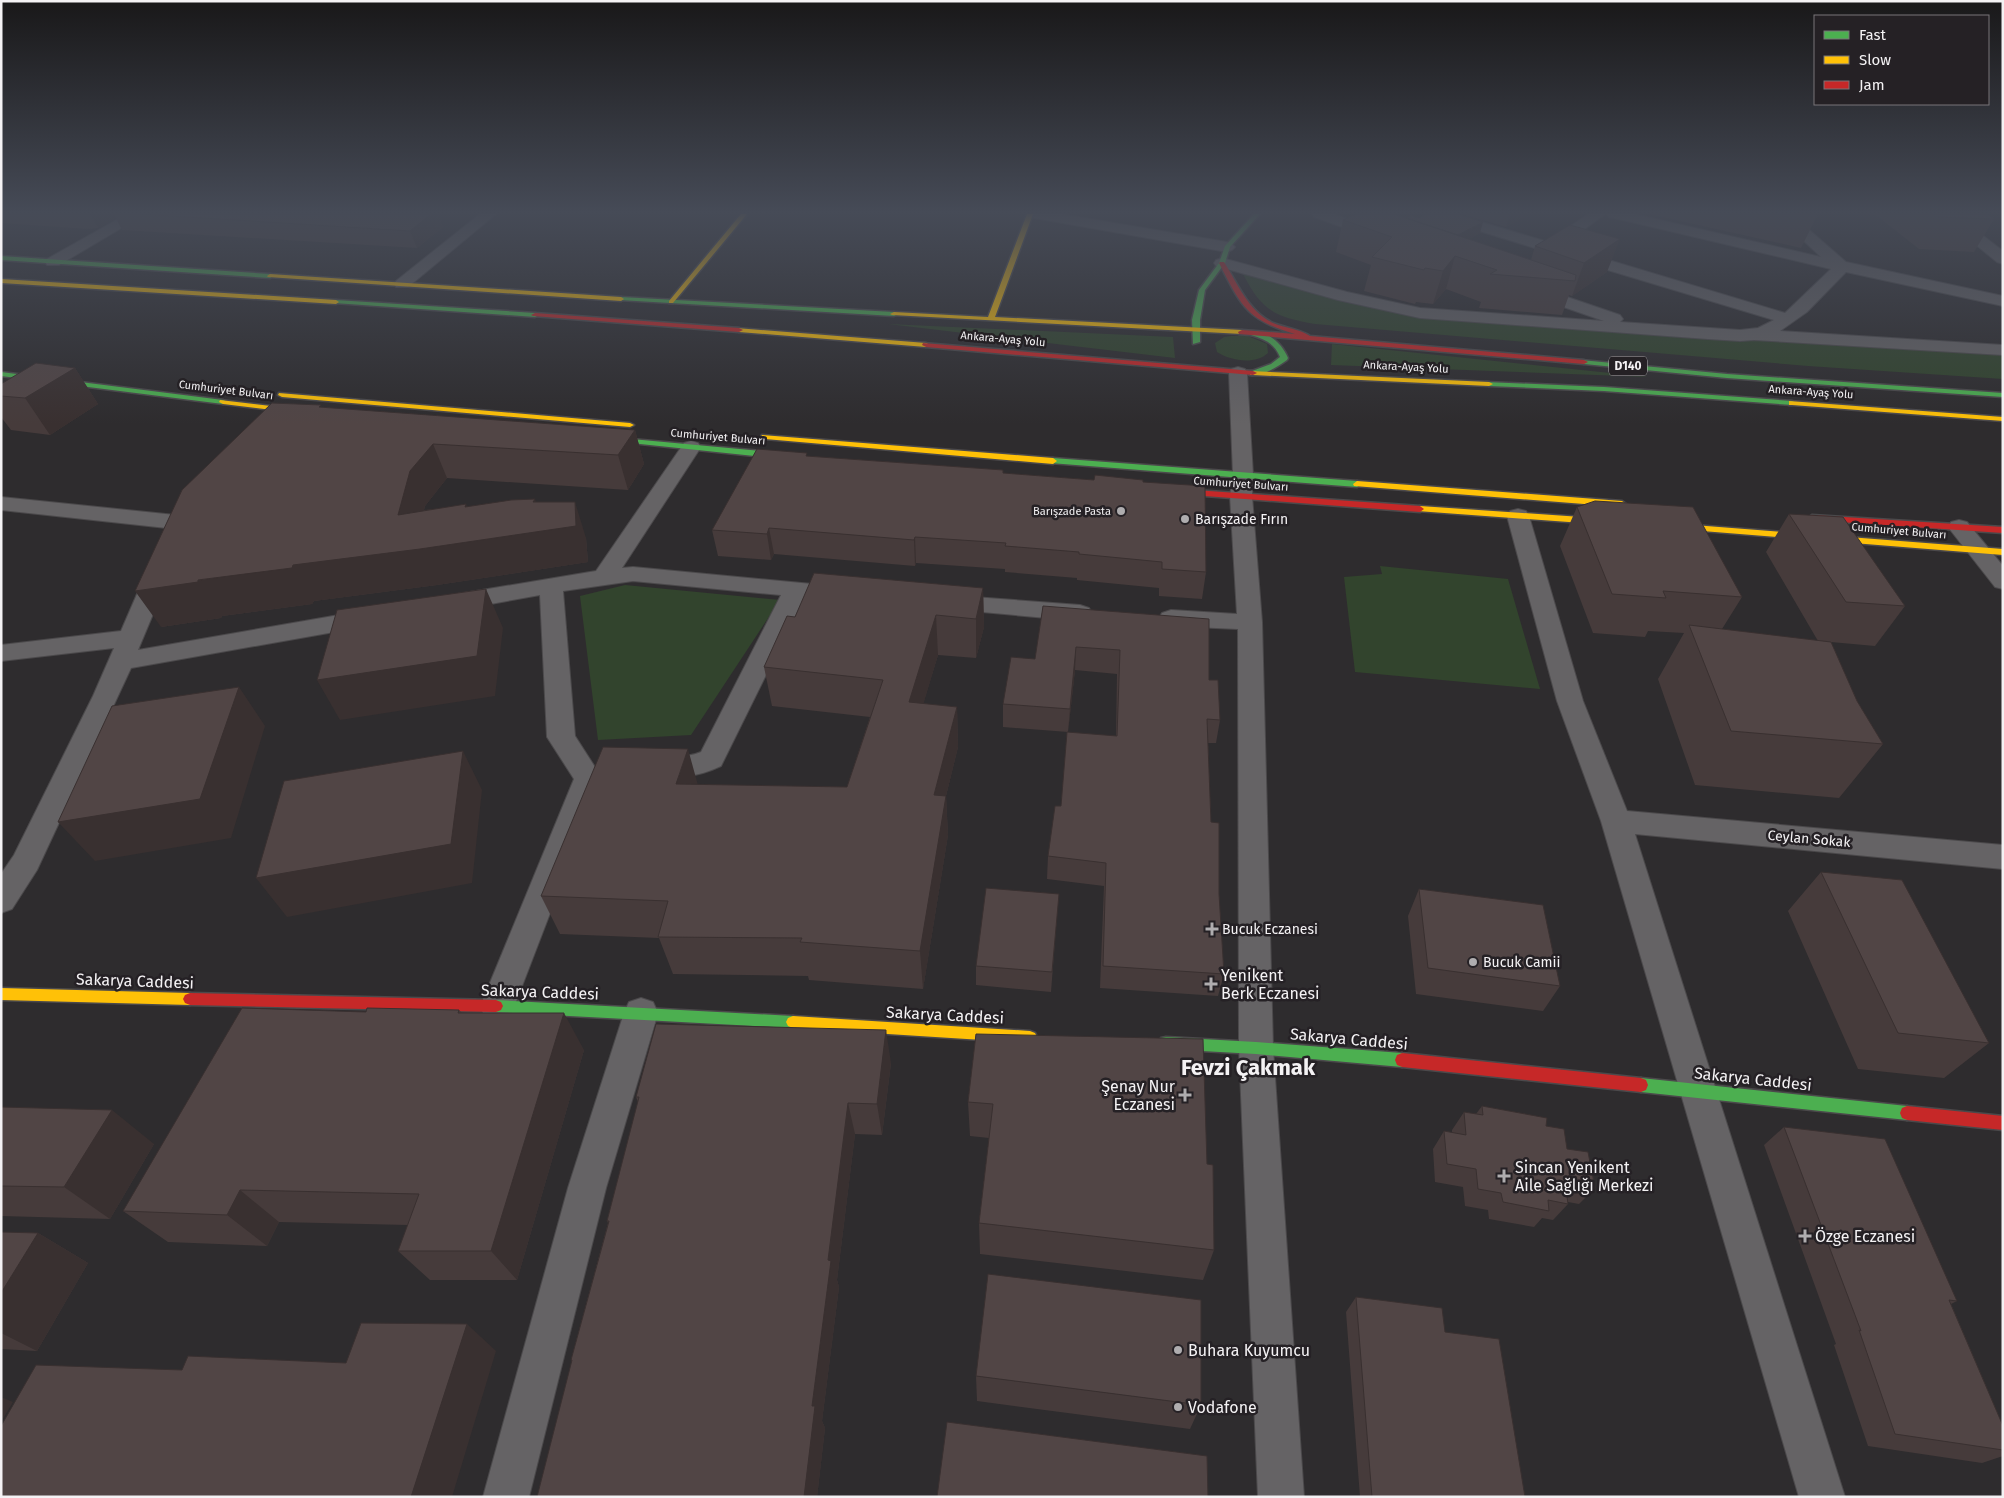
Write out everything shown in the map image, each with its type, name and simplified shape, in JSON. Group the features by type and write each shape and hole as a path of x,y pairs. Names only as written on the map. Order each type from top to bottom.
{"main road":[{"name":"Ankara-Ayaş Yolu","path":"47,284 647,322 1237,371 1604,389 2003,419"},
{"name":"Ankara-Ayaş Yolu","path":"402,284 671,302 990,320 1195,325 1223,331 1254,333 1267,336 1307,336 1727,376 2003,395"},
{"path":"671,302 686,284"},
{"path":"990,320 1004,284"},
{"path":"1206,284 1202,290 1195,325 1196,350 1206,364 1237,371 1269,370 1279,364 1284,358 1283,350 1278,343 1267,336 1262,319"},
{"path":"1236,284 1244,302 1262,319 1280,328 1307,336"},
{"path":"1196,350 1211,334 1223,331"},
{"name":"Cumhuriyet Bulvarı","path":"1,374 306,407 646,426"},
{"name":"Cumhuriyet Bulvarı","path":"275,394 306,407"},
{"name":"Cumhuriyet Bulvarı","path":"754,436 1518,516 1624,523"},
{"name":"Cumhuriyet Bulvarı","path":"588,437 809,458"},
{"name":"Cumhuriyet Bulvarı","path":"1153,490 1242,486 1631,504"},
{"name":"Cumhuriyet Bulvarı","path":"1797,517 2003,530"},
{"name":"Cumhuriyet Bulvarı","path":"1654,525 2003,552"},
{"name":"Sakarya Caddesi","path":"1,994 497,1007 641,1013 1043,1037"},
{"name":"Sakarya Caddesi","path":"1159,1043 1370,1057 2003,1123"}],"street":[{"path":"1309,284 1344,296 1420,313 1646,330 2003,350"},
{"path":"1670,284 1787,319"},
{"path":"1751,335 1764,331 1787,319 1824,284"},
{"path":"1919,284 2003,301"},
{"path":"1519,285 1646,330"},
{"path":"1984,298 2003,314"},
{"path":"1237,371 1250,622 1251,801 1256,1048 1282,1497"},
{"path":"274,431 306,407"},
{"path":"604,577 691,447"},
{"path":"1,503 175,538"},
{"path":"1,900 26,862 121,661 175,538 200,503"},
{"path":"1518,516 1570,701 1616,820 1822,1497"},
{"path":"1959,527 2003,582"},
{"path":"434,606 604,577 633,574 865,596"},
{"path":"497,1007 588,778 561,737 551,586"},
{"path":"579,765 696,766 711,759 796,590"},
{"path":"924,601 1102,614"},
{"path":"121,661 385,615"},
{"path":"1151,617 1250,622"},
{"path":"1,653 131,638"},
{"name":"Ceylan Sokak","path":"1616,820 2003,857"},
{"path":"506,1497 587,1188 641,1013"}],"green space":[{"path":"1249,284 1282,284 1389,311 2003,355 2003,379 1808,366 1315,324 1280,315 1271,310"},
{"path":"888,324 1173,337 1175,358"},
{"path":"1248,336 1267,344 1268,353 1257,359 1243,360 1229,358 1217,352 1215,343 1224,337"},
{"path":"1332,344 1649,377 1331,365"},
{"path":"1380,566 1508,579 1540,689 1355,672 1344,577 1382,574"},
{"path":"625,585 780,600 691,735 598,740 580,596"}],"building":[{"path":"36,363 75,368 25,398 1,396 1,384"},
{"path":"272,403 321,405 319,407 635,430 618,455 433,444 410,471 398,515 466,504 465,507 511,500 535,499 533,502 575,502 576,526 293,565 292,568 198,580 198,582 135,591 182,490"},
{"path":"757,449 807,453 806,456 1003,470 1003,473 1094,480 1095,475 1143,480 1143,482 1205,486 1206,572 1162,569 1162,562 1079,554 1079,552 1005,546 1006,543 915,537 914,540 769,528 767,534 712,530"},
{"path":"1595,501 1693,507 1742,597 1663,591 1666,598 1612,594 1577,507"},
{"path":"1789,514 1843,517 1905,606 1846,602"},
{"path":"814,573 983,588 976,619 936,615 909,702 957,707 934,795 946,796 920,951 800,942 802,938 658,937 668,901 541,896 603,747 688,749 676,784 847,787 883,680 764,667 787,616 795,617"},
{"path":"486,589 477,656 317,680 337,610"},
{"path":"1043,606 1209,619 1209,680 1218,680 1220,720 1207,719 1211,822 1219,823 1219,894 1224,974 1103,966 1106,863 1048,856 1055,806 1061,806 1067,732 1117,736 1120,650 1076,647 1070,709 1003,704 1011,657 1035,659"},
{"path":"1689,625 1831,642 1857,701 1883,744 1731,731"},
{"path":"239,687 200,799 58,822 112,706"},
{"path":"463,751 451,844 256,878 284,781"},
{"path":"1821,872 1902,880 1989,1043 1898,1033"},
{"path":"986,888 1059,894 1052,972 976,966"},
{"path":"1419,889 1543,905 1560,986 1428,968"},
{"path":"242,1008 366,1012 367,1008 459,1010 458,1013 564,1013 491,1251 398,1251 419,1194 240,1190 227,1215 123,1211"},
{"path":"656,1024 886,1030 877,1104 848,1103 828,1260 831,1261 812,1406 815,1406 804,1497 537,1497 571,1360 609,1221 607,1221 639,1097 636,1097"},
{"path":"976,1034 1203,1039 1207,1164 1213,1165 1214,1250 979,1223 993,1104 968,1102"},
{"name":"Sincan Yenikent Aile Sağlığı Merkezi","path":"1482,1106 1547,1118 1546,1126 1564,1129 1567,1149 1588,1152 1595,1188 1565,1182 1568,1204 1548,1200 1549,1211 1503,1202 1501,1193 1478,1189 1476,1169 1447,1164 1444,1131 1466,1135 1464,1112 1483,1115"},
{"path":"1,1107 112,1110 64,1187 1,1186"},
{"path":"1784,1127 1885,1139 1957,1301 1949,1300 2003,1426 2003,1450 1895,1434 1859,1330 1861,1331"},
{"path":"1,1232 38,1233 1,1293"},
{"path":"988,1274 1201,1300 1201,1405 976,1376"},
{"path":"1356,1297 1442,1308 1445,1332 1499,1339 1525,1497 1372,1497"},
{"path":"361,1323 467,1324 411,1497 1,1497 1,1426 36,1365 182,1370 188,1356 346,1363"},
{"path":"947,1422 1207,1456 1208,1497 937,1497"}],"traffic: fast":[{"path":"1196,342 1196,320 1202,290 1207,284"},
{"path":"621,299 894,314"},
{"path":"336,302 535,315"},
{"path":"1254,333 1273,341 1280,348 1284,358 1274,366 1255,373"},
{"path":"1584,362 1727,376 2003,395"},
{"path":"1,374 223,402"},
{"path":"1489,384 1604,389 1792,403"},
{"path":"602,438 793,457"},
{"path":"1053,461 1357,484"},
{"path":"496,1006 793,1022"},
{"path":"1166,1043 1402,1060"},
{"path":"1641,1085 1907,1113"}],"traffic: slow":[{"path":"47,284 336,302"},
{"path":"391,284 621,299"},
{"path":"671,302 686,284"},
{"path":"991,319 1004,284"},
{"path":"894,314 1242,332"},
{"path":"739,330 926,345"},
{"path":"1253,373 1489,384"},
{"path":"282,395 630,425"},
{"path":"223,402 305,412"},
{"path":"1792,403 2003,419"},
{"path":"765,437 1053,461"},
{"path":"1357,484 1622,504"},
{"path":"1420,509 1610,522"},
{"path":"1668,526 2003,552"},
{"path":"1,994 190,999"},
{"path":"793,1022 1030,1037"}],"traffic: jam":[{"path":"1233,284 1247,305 1261,319 1270,324 1307,336"},
{"path":"535,315 739,330"},
{"path":"1242,332 1584,362"},
{"path":"926,345 1253,373"},
{"path":"1167,491 1420,509"},
{"path":"1812,518 2003,530"},
{"path":"190,999 496,1006"},
{"path":"1402,1060 1641,1085"},
{"path":"1907,1113 2003,1123"}],"place":[{"name":"Barışzade Pasta","path":"1121,511"},
{"name":"Barışzade Fırın","path":"1185,519"},
{"name":"Bucuk Eczanesi","path":"1212,929"},
{"name":"Bucuk Camii","path":"1473,962"},
{"name":"Yenikent Berk Eczanesi","path":"1211,984"},
{"name":"Şenay Nur Eczanesi","path":"1185,1095"},
{"name":"Sincan Yenikent Aile Sağlığı Merkezi","path":"1504,1176"},
{"name":"Özge Eczanesi","path":"1805,1236"},
{"name":"Buhara Kuyumcu","path":"1178,1350"},
{"name":"Vodafone","path":"1178,1407"}],"district":[{"name":"Fevzi Çakmak","path":"1248,1067"}]}
